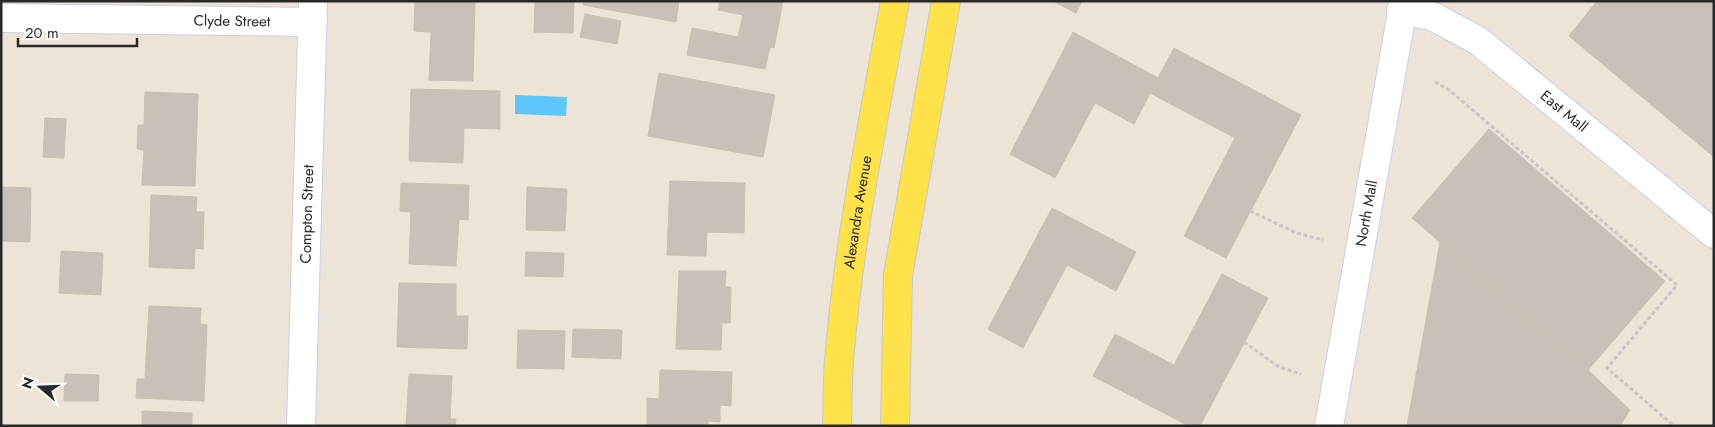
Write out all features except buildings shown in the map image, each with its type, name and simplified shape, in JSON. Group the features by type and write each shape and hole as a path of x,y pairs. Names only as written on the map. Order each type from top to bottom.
{"main road":[{"name":"Alexandra Avenue","path":"837,426 840,351 850,262 895,1"},
{"path":"895,426 898,275 946,1"}],"street":[{"name":"East Mall","path":"1402,6 1432,16 1477,40 1714,234"},
{"name":"North Mall","path":"1329,426 1402,6"},
{"name":"Clyde Street","path":"1,18 313,11"},
{"name":"Compton Street","path":"301,426 313,11"}],"path":[{"path":"1435,82 1448,89 1677,285 1608,368 1674,426"},
{"path":"1250,211 1297,233 1324,240"},
{"path":"1244,342 1279,366 1301,374"}],"water":[{"path":"515,95 567,97 566,116 515,114"}]}
